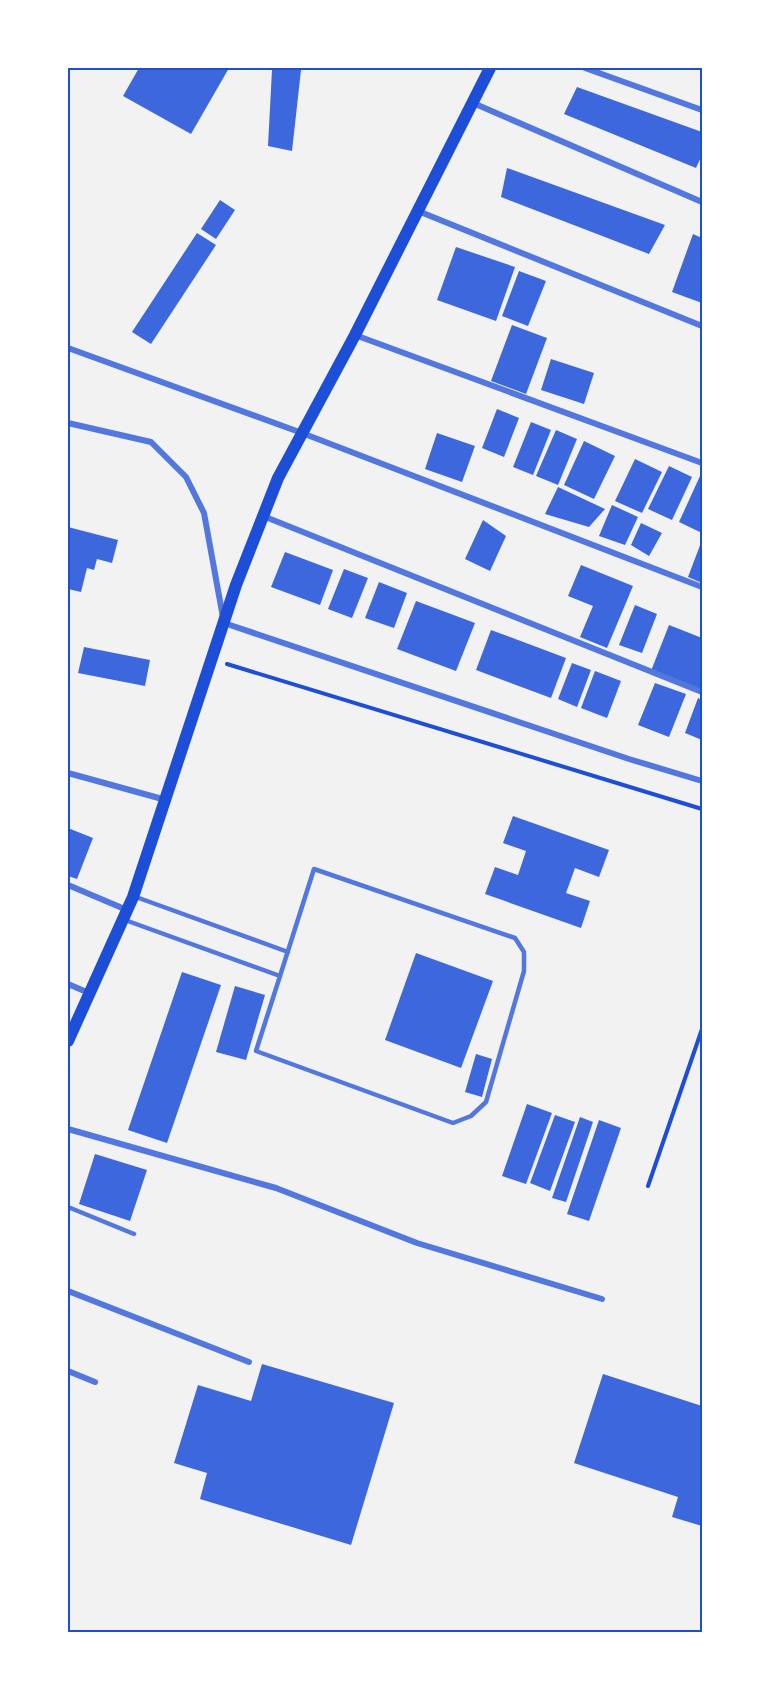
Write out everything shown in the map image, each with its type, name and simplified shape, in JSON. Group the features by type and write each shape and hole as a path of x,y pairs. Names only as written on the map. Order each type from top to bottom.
{"main road":[{"path":"68,1041 134,897 236,585 278,478 355,335 490,68"}],"street":[{"path":"585,68 702,110"},
{"path":"472,103 702,202"},
{"path":"417,211 702,326"},
{"path":"355,335 702,463"},
{"path":"68,348 302,433 702,587"},
{"path":"68,423 151,442 186,477 204,513 224,623 702,781"},
{"path":"263,516 702,692"},
{"path":"68,773 166,800"},
{"path":"68,885 125,915"},
{"path":"68,984 89,993"},
{"path":"68,1129 276,1188 417,1243 602,1299"},
{"path":"68,1291 249,1362"},
{"path":"68,1371 95,1382"}],"lane":[{"path":"314,869 515,938 524,952 524,971 486,1102 471,1116 453,1123 256,1051 280,976 314,869"},
{"path":"134,897 288,952"},
{"path":"125,915 280,976"},
{"path":"68,1208 134,1234"}],"path":[{"path":"212,659 702,809"},
{"path":"648,1186 702,1029"}],"building":[{"path":"139,68 229,68 191,134 123,96"},
{"path":"268,68 303,68 292,151 268,146 272,70"},
{"path":"577,87 702,132 702,155 696,168 564,114"},
{"path":"507,168 665,225 649,254 501,197"},
{"path":"220,200 235,210 216,239 201,229"},
{"path":"197,233 216,245 151,344 132,332"},
{"path":"693,234 702,238 702,303 672,292"},
{"path":"456,247 515,267 496,321 437,300"},
{"path":"519,271 546,281 528,326 502,316"},
{"path":"512,325 547,338 526,394 491,381"},
{"path":"551,359 594,373 584,404 541,390"},
{"path":"497,409 519,418 504,457 482,448"},
{"path":"531,422 551,430 533,475 513,467"},
{"path":"556,430 577,439 558,485 536,476"},
{"path":"437,433 475,446 462,482 425,469"},
{"path":"584,441 615,456 594,499 564,485"},
{"path":"635,459 662,472 642,513 615,501"},
{"path":"669,466 692,477 672,520 648,509"},
{"path":"700,476 702,477 702,533 679,522"},
{"path":"558,487 605,509 589,527 545,514"},
{"path":"612,505 638,517 625,545 599,536"},
{"path":"483,520 506,536 490,571 465,559"},
{"path":"641,523 662,533 649,556 631,545"},
{"path":"68,527 118,540 112,563 97,559 94,570 87,568 81,592 68,589"},
{"path":"702,540 702,583 688,577"},
{"path":"285,552 333,570 320,605 271,587"},
{"path":"581,565 633,586 607,648 580,637 593,606 568,596"},
{"path":"344,569 368,578 352,618 328,609"},
{"path":"379,582 407,593 394,628 365,618"},
{"path":"416,601 475,623 456,671 397,649"},
{"path":"635,605 657,614 642,653 619,645"},
{"path":"669,625 702,638 702,691 651,671"},
{"path":"491,630 566,658 551,698 476,670"},
{"path":"84,647 150,660 145,686 78,673"},
{"path":"572,663 591,670 577,707 558,699"},
{"path":"595,671 621,681 607,718 581,708"},
{"path":"655,683 686,694 669,737 638,725"},
{"path":"698,698 702,700 702,740 685,733"},
{"path":"513,816 609,850 599,877 575,868 566,893 590,901 581,928 485,894 495,867 518,875 526,851 503,843"},
{"path":"68,828 93,838 77,879 68,876"},
{"path":"416,953 493,981 461,1068 385,1040"},
{"path":"182,972 221,985 167,1143 128,1130"},
{"path":"235,986 265,995 246,1060 216,1052"},
{"path":"476,1054 492,1059 482,1097 465,1092"},
{"path":"527,1104 552,1113 526,1184 502,1176"},
{"path":"555,1115 575,1122 550,1191 530,1183"},
{"path":"580,1117 593,1122 566,1202 552,1198"},
{"path":"599,1120 621,1128 589,1221 567,1214"},
{"path":"95,1154 147,1170 130,1221 79,1204"},
{"path":"262,1364 394,1403 351,1545 200,1499 207,1473 174,1463 198,1385 251,1401"},
{"path":"603,1374 702,1406 702,1526 672,1517 678,1497 574,1463"}]}
